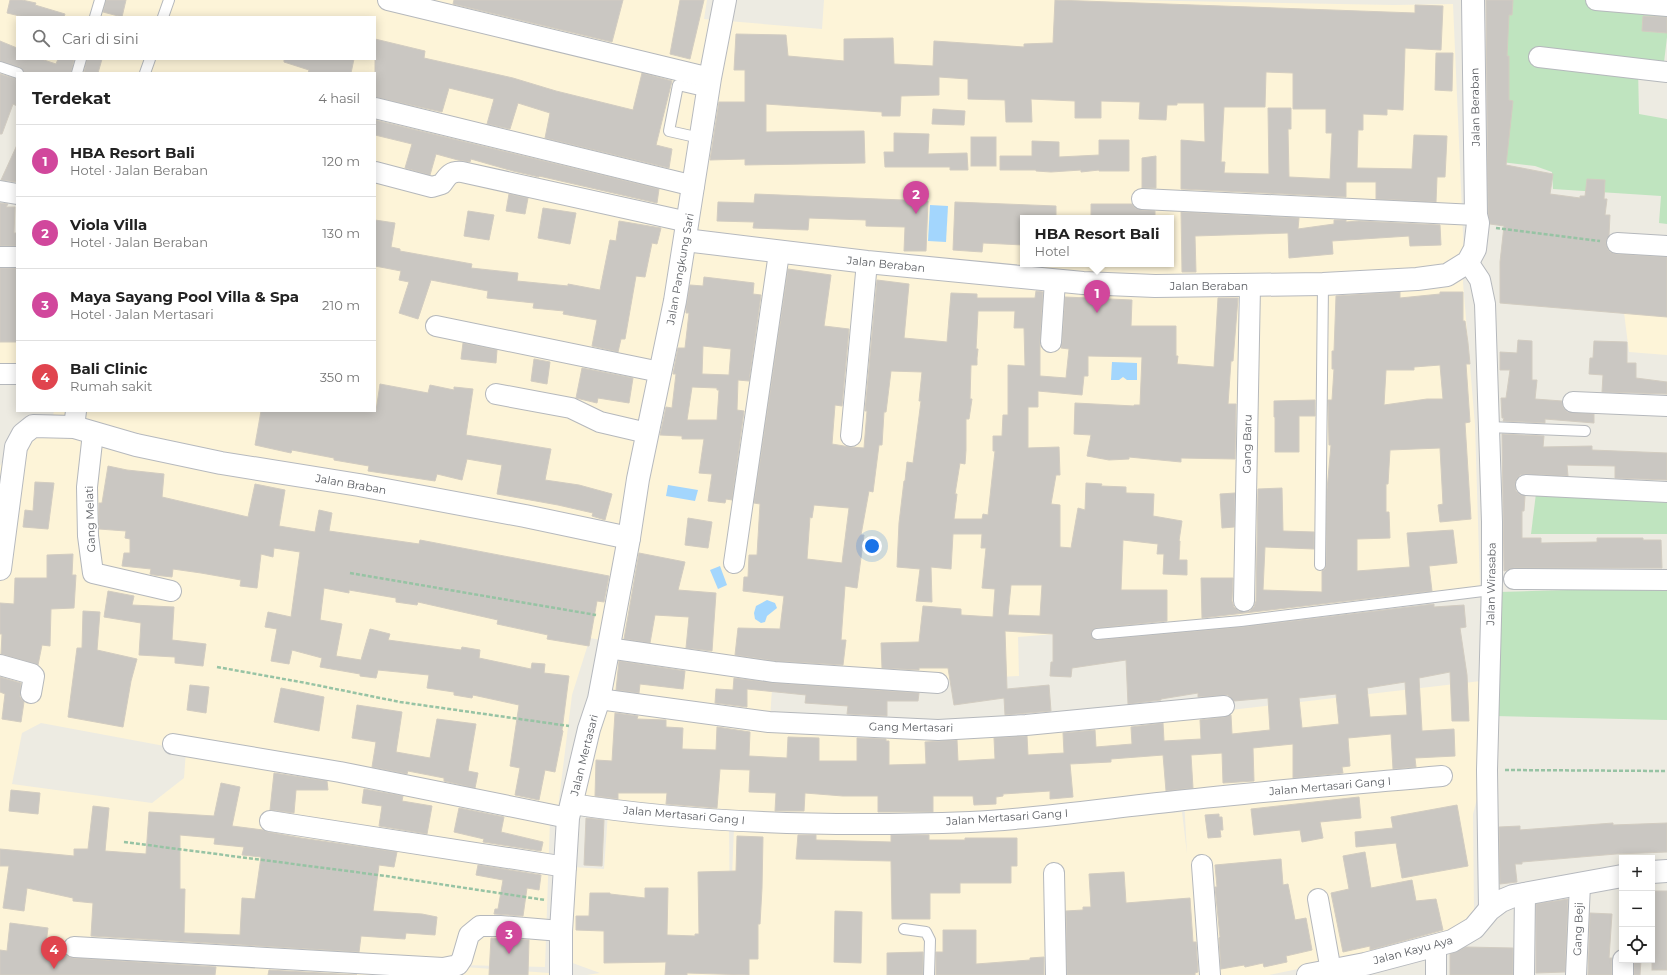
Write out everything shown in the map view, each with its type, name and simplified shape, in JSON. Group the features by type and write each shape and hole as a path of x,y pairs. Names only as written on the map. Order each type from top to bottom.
{"street":[{"path":"388,0 709,85"},
{"name":"Jalan Pangkung Sari","path":"629,538 647,433 675,301 694,186 700,138 725,0"},
{"name":"Jalan Beraban","path":"686,231 779,253 1055,281 1155,286 1250,286 1323,284 1434,277 1447,274 1468,262 1475,249 1477,219 1473,0"},
{"path":"1596,0 1667,6"},
{"path":"1539,57 1667,72"},
{"path":"376,108 694,186"},
{"path":"376,172 432,187 442,184 448,174 462,172 686,231"},
{"path":"0,191 16,194"},
{"path":"1142,199 1477,219"},
{"path":"1617,243 1667,246"},
{"path":"734,563 779,253"},
{"path":"0,257 16,257"},
{"path":"851,436 867,262"},
{"name":"Jalan Wirasaba","path":"1468,262 1480,280 1485,304 1492,522 1487,770 1489,910"},
{"path":"1051,342 1055,281"},
{"name":"Gang Baru","path":"1244,601 1250,286"},
{"path":"436,326 660,372"},
{"path":"0,374 16,374"},
{"path":"496,394 571,408 600,422 647,433"},
{"path":"1574,402 1667,406"},
{"name":"Jalan Braban","path":"0,569 16,447 23,434 33,426 81,423 136,445 221,463 359,485 525,516 629,538"},
{"name":"Gang Melati","path":"81,423 88,494 88,536 93,574 171,591"},
{"path":"1526,484 1667,492"},
{"name":"Jalan Mertasari","path":"561,975 561,931 570,811 589,729 599,700 629,538"},
{"path":"1514,579 1667,580"},
{"path":"608,648 774,672 938,683"},
{"path":"0,665 32,674 34,676 31,693"},
{"name":"Gang Mertasari","path":"599,700 769,722 938,730 1026,725 1224,706"},
{"name":"Jalan Mertasari Gang I","path":"173,744 570,811 735,821 847,823 971,822 1031,817 1177,800 1442,776"},
{"path":"270,820 566,867"},
{"path":"1202,865 1210,975"},
{"path":"1655,872 1667,871"},
{"path":"1054,873 1056,975"},
{"name":"Jalan Kayu Aya","path":"1319,973 1364,969 1452,941 1474,928 1489,910 1501,901 1525,893 1619,877"},
{"name":"Gang Beji","path":"1576,975 1580,884"},
{"path":"1524,975 1525,893"},
{"path":"1318,899 1319,973"},
{"path":"74,947 443,968 458,965 462,959 469,935 480,926 500,926 561,931"},
{"path":"1436,945 1436,975"},
{"path":"1623,963 1623,975"}],"lane":[{"path":"95,16 100,0"},
{"path":"163,16 169,0"},
{"path":"77,72 81,60"},
{"path":"145,72 150,60"},
{"path":"0,67 16,72"},
{"path":"700,138 669,131 678,85 709,85"},
{"path":"1320,565 1323,284"},
{"path":"1488,427 1585,431"},
{"path":"1097,634 1242,621 1491,590"},
{"path":"904,929 926,932 930,940 929,975"}],"path":[{"path":"1477,219 1497,228 1617,243"},
{"path":"350,573 614,618"},
{"path":"217,667 400,702 589,729"},
{"path":"1487,770 1667,771"},
{"path":"124,842 386,876 563,902"}],"shaded area":[{"path":"0,0 707,0 704,19 822,29 824,0 1126,0 1394,5 1453,4 1464,257 1463,283 1475,425 1480,587 1361,603 1128,628 1018,637 1019,676 939,680 728,663 590,638 572,695 558,808 550,820 545,967 422,964 549,973 549,975 0,975 0,466 19,434 49,434 54,412 376,412 376,72 16,72 16,83 0,77","holes":["41,723 186,750 184,778 152,803 12,784 22,733"]},
{"path":"16,255 16,383 0,384 0,256"},
{"path":"1622,297 1667,299 1667,355 1629,352"},
{"path":"614,650 773,674 770,719 606,698"},
{"path":"1481,681 1483,777 1473,814 1474,914 1456,930 1406,947 1269,975 587,975 600,973 567,961 572,867 604,869 608,813 729,823 730,925 734,828 1028,824 1182,812 1187,854 1184,798 1032,816 728,817 578,801 605,704 1027,730 1239,709"}],"green space":[{"path":"1507,0 1606,0 1667,7 1667,37 1663,71 1638,68 1639,114 1667,119 1667,224 1659,223 1661,196 1553,189 1552,172 1535,166 1493,161"},
{"path":"1537,485 1667,490 1667,534 1531,534"},
{"path":"1667,587 1667,720 1494,716 1499,592"}],"water":[{"path":"930,205 948,206 946,242 928,241"},
{"path":"1112,362 1137,363 1137,380 1127,380 1123,377 1119,380 1111,380"},
{"path":"668,485 698,490 695,501 666,496"},
{"path":"720,566 727,585 718,589 710,570"},
{"path":"767,600 775,603 777,608 767,616 765,622 761,623 755,619 754,613 756,606"}],"building":[{"path":"10,0 22,0 36,3 35,5 65,14 64,16 20,16 7,13"},
{"path":"106,0 126,0 122,16 103,12"},
{"path":"454,0 623,0 612,42 453,4"},
{"path":"680,0 704,0 690,59 670,54"},
{"path":"1055,0 1415,13 1415,5 1443,6 1441,50 1405,48 1403,110 1387,109 1387,115 1363,114 1363,130 1358,130 1357,168 1412,169 1414,135 1447,136 1445,177 1437,177 1436,202 1376,199 1376,182 1346,182 1346,197 1181,189 1181,140 1205,142 1204,103 1177,103 1177,105 1167,105 1166,120 1139,119 1140,102 1101,101 1101,118 1075,118 1075,101 1031,99 1032,122 1006,122 1005,100 968,99 968,79 939,77 939,95 901,96 900,116 882,116 882,112 766,104 766,132 864,131 865,163 745,165 745,159 710,160 719,102 745,102 745,70 734,70 736,34 786,35 788,56 844,61 844,39 893,38 894,64 933,66 934,41 1024,47 1024,44 1053,43","holes":["1266,72 1293,73 1293,109 1326,109 1326,133 1332,133 1330,179 1289,177 1288,129 1291,129 1291,108 1268,108 1269,174 1224,173 1225,162 1221,162 1224,107 1265,107"]},
{"path":"1486,0 1513,0 1512,15 1509,15 1507,56 1509,56 1509,100 1513,101 1506,165 1553,174 1550,194 1580,198 1580,196 1585,196 1587,179 1605,180 1604,199 1607,199 1605,215 1610,215 1609,235 1606,242 1607,248 1610,252 1616,254 1667,257 1667,317 1500,303 1500,262 1504,226 1490,224 1488,213"},
{"path":"1643,16 1667,17 1667,33 1642,31"},
{"path":"376,39 425,51 424,58 513,78 556,91 633,110 642,73 672,81 656,145 672,149 669,168 545,138 550,113 518,103 510,129 487,124 494,99 449,88 442,112 376,97"},
{"path":"0,41 16,48 16,60 44,60 56,64 58,60 74,60 71,72 23,72 20,67 0,61"},
{"path":"1436,53 1453,53 1452,91 1435,90"},
{"path":"87,60 102,60 98,72 84,72"},
{"path":"284,60 354,60 351,72 308,72 309,70 284,62"},
{"path":"0,74 16,79 16,106 13,104 2,134 0,134"},
{"path":"933,109 965,111 964,125 932,124"},
{"path":"376,120 659,189 657,203 513,171 471,159 470,162 436,154 430,175 405,168 412,144 376,135"},
{"path":"894,133 929,134 928,154 967,153 968,170 950,170 950,167 885,167 884,152 894,152"},
{"path":"971,137 996,137 996,166 971,166"},
{"path":"1099,140 1129,140 1129,171 1099,170 1081,172 1081,170 1051,172 1036,170 1000,170 1000,156 1032,156 1032,141 1059,142 1059,157 1099,155"},
{"path":"16,147 16,182 1,180"},
{"path":"1156,156 1156,188 1142,188 1142,158"},
{"path":"509,194 528,198 525,214 506,211"},
{"path":"755,194 928,201 926,251 904,251 905,227 866,226 866,220 809,218 808,230 753,228 754,222 717,221 718,202 754,203"},
{"path":"955,202 1056,206 1056,215 1020,215 1020,245 983,243 982,252 953,250"},
{"path":"0,203 8,204 6,207 15,207 14,233 16,233 16,246 0,246"},
{"path":"1091,204 1132,204 1135,208 1141,210 1155,211 1155,215 1091,215"},
{"path":"543,208 576,213 570,244 538,238"},
{"path":"468,211 494,215 489,240 464,236"},
{"path":"1181,212 1299,218 1298,229 1334,224 1334,220 1346,220 1346,222 1359,221 1440,225 1441,245 1410,246 1409,236 1332,241 1333,254 1289,258 1288,233 1195,236 1196,272 1182,272"},
{"path":"376,220 395,223 391,247 400,249 400,251 472,264 471,268 518,273 517,281 568,286 568,284 600,290 610,240 616,241 619,221 661,228 657,244 652,243 645,277 636,276 625,339 621,339 618,352 592,346 597,320 563,314 564,311 533,308 534,303 487,298 488,291 431,280 418,319 399,313 409,282 399,280 401,271 376,266"},
{"path":"0,268 16,268 16,342 0,342"},
{"path":"788,269 831,275 824,326 849,329 842,406 835,405 832,444 864,448 867,411 865,411 877,280 909,284 904,338 947,342 951,293 977,294 977,298 1035,298 1036,291 1043,292 1040,341 1040,376 1066,378 1069,349 1061,348 1065,297 1132,300 1131,326 1176,326 1176,356 1178,356 1177,364 1214,367 1218,298 1238,298 1228,404 1236,404 1235,459 1181,458 1181,462 1129,457 1129,459 1109,460 1087,456 1091,435 1074,434 1075,403 1140,405 1142,357 1088,356 1088,376 1084,376 1082,395 1038,391 1038,407 1028,407 1028,448 1059,447 1060,475 1056,475 1051,504 1060,505 1060,547 1071,548 1078,508 1085,510 1086,483 1102,484 1101,486 1126,487 1126,493 1154,494 1153,516 1182,521 1179,541 1179,560 1187,560 1187,575 1163,574 1164,554 1157,554 1158,544 1123,540 1121,590 1167,590 1167,621 1096,628 1091,632 1092,637 1098,640 1242,627 1434,604 1434,607 1464,605 1466,627 1460,628 1467,675 1469,721 1452,721 1450,672 1419,678 1422,731 1454,729 1455,756 1415,758 1416,767 1393,769 1391,734 1348,738 1350,766 1342,767 1343,773 1293,778 1293,744 1253,748 1254,781 1223,783 1222,753 1191,755 1193,788 1166,791 1163,755 1111,759 1111,762 1070,764 1073,797 1050,799 1050,791 1003,794 1003,796 996,797 996,804 974,805 973,796 933,796 933,812 878,812 878,796 843,796 805,793 804,811 775,811 776,793 749,792 750,770 720,769 717,808 666,804 667,793 618,793 618,799 595,796 596,760 612,761 615,713 638,716 637,719 666,720 666,727 683,728 682,749 716,750 717,727 750,732 749,756 787,758 788,737 819,738 819,761 857,761 857,738 886,739 886,741 889,741 889,765 926,764 925,742 957,740 958,761 995,759 994,738 1027,736 1028,755 1064,753 1063,733 1095,730 1096,747 1132,744 1131,727 1163,723 1164,741 1201,739 1200,720 1231,715 1232,734 1270,730 1268,698 1234,701 1228,695 1198,697 1198,693 1128,704 1126,660 1072,668 1071,677 1050,676 1051,662 1053,662 1053,634 1005,631 1007,689 1049,685 1051,711 1005,715 1004,698 954,705 948,668 919,668 919,670 882,668 881,643 919,642 923,606 961,609 961,615 993,617 995,589 982,588 986,548 981,548 982,534 953,534 951,569 931,567 932,602 916,601 920,569 897,567 899,523 904,481 907,462 913,463 921,401 919,401 922,372 891,371 886,412 884,412 882,445 879,445 873,492 869,491 861,535 864,535 857,588 845,586 841,640 846,640 843,665 775,661 735,655 738,628 780,629 784,596 743,591 744,577 748,577 749,555 757,555 760,504 754,503","holes":["978,311 1015,311 1014,328 1024,328 1025,366 1008,365 1008,415 1003,415 1002,436 993,436 993,451 995,451 988,515 983,514 982,519 954,519 957,494 955,494 960,463 965,464 966,419 969,419 972,399 970,399 971,365 977,365 978,349 976,349","814,505 849,508 842,563 807,559 810,517 812,518","1011,585 1042,585 1040,616 1008,615","1405,682 1407,715 1370,717 1367,688","1336,694 1339,724 1302,728 1299,698"]},
{"path":"704,277 754,283 753,294 761,295 749,381 738,380 737,410 744,411 732,500 726,499 725,503 708,501 712,474 699,473 704,439 682,439 682,436 660,435 666,407 672,408 676,374 673,374 678,348 685,348 689,313 686,313 686,308 690,285 703,286","holes":["703,346 731,349 729,375 702,374","692,387 717,388 717,390 719,390 717,420 687,420"]},
{"path":"1400,292 1400,298 1440,294 1440,292 1463,292 1463,321 1465,321 1470,364 1466,364 1470,422 1465,423 1471,519 1440,522 1438,505 1443,504 1440,448 1390,450 1388,484 1386,484 1386,512 1389,512 1390,538 1357,539 1357,571 1410,567 1407,533 1453,530 1457,563 1429,566 1432,591 1202,618 1201,578 1233,578 1232,601 1234,607 1238,611 1244,612 1250,611 1254,607 1256,601 1258,489 1282,488 1283,531 1314,532 1314,549 1265,547 1263,590 1322,592 1322,571 1325,569 1326,565 1327,490 1331,445 1329,445 1328,400 1332,400 1334,369 1332,369 1332,351 1334,351 1336,296","holes":["1440,365 1443,399 1427,399 1384,405 1386,370 1414,370 1414,367"]},
{"path":"1518,340 1532,341 1532,380 1537,380 1535,399 1562,401 1563,407 1567,412 1594,414 1594,423 1545,419 1545,423 1503,421 1504,418 1502,418 1501,398 1506,398 1510,370 1500,370 1500,352 1517,353"},
{"path":"1594,341 1627,342 1627,363 1636,363 1636,378 1667,382 1667,394 1602,392 1603,375 1589,374 1590,358 1593,358"},
{"path":"463,343 497,350 496,363 461,359"},
{"path":"534,359 550,362 547,384 531,381"},
{"path":"582,368 633,378 629,403 598,398 597,403 576,398"},
{"path":"380,384 428,393 430,385 454,390 454,387 473,389 466,435 551,449 545,480 579,485 612,494 605,520 592,516 593,513 497,494 502,465 467,459 462,480 437,474 435,481 368,471 369,466 334,460 334,458 292,450 291,453 255,445 261,412 376,411"},
{"path":"1315,400 1315,416 1299,416 1299,452 1275,452 1274,401"},
{"path":"1502,434 1544,436 1543,447 1592,446 1592,450 1667,453 1667,480 1615,478 1615,466 1567,465 1568,476 1526,474 1520,475 1515,484 1516,491 1525,496 1524,511 1522,511 1522,538 1541,538 1541,543 1597,542 1597,538 1643,538 1643,540 1661,540 1662,568 1514,568 1504,571"},
{"path":"108,466 127,470 164,474 162,497 248,517 255,484 285,490 279,526 315,532 319,510 332,513 329,531 419,544 420,540 609,576 604,602 597,601 589,646 547,639 548,635 497,624 498,620 418,602 417,605 396,602 396,598 349,590 349,593 324,588 320,620 342,624 336,656 361,660 370,629 390,634 388,640 461,650 462,647 480,650 479,658 531,669 532,663 545,664 544,673 569,676 563,731 555,772 545,770 539,800 515,795 520,768 510,766 519,705 473,695 472,698 454,695 454,692 427,688 429,675 378,670 376,678 320,667 322,658 292,650 289,664 271,661 277,629 265,627 268,612 291,617 300,552 274,548 273,557 261,554 257,588 240,586 241,580 201,573 173,569 172,577 150,574 151,569 122,566 124,553 130,553 130,539 125,538 126,531 99,529 99,503 102,503"},
{"path":"35,482 54,483 48,529 23,527 25,510 33,511"},
{"path":"1235,493 1234,527 1222,528 1220,494"},
{"path":"688,518 712,522 708,548 685,545"},
{"path":"639,553 685,562 678,590 716,593 712,651 686,648 689,617 655,615 650,643 624,639"},
{"path":"73,554 72,575 76,575 74,608 51,609 50,646 42,645 38,665 1,654 2,634 0,634 0,603 14,604 15,578 47,578 47,555"},
{"path":"108,591 134,596 132,605 174,607 172,640 206,644 203,666 175,663 175,657 139,655 141,623 104,617"},
{"path":"83,611 100,612 97,650 137,659 131,681 123,727 68,717 77,648 82,648"},
{"path":"619,661 685,671 683,689 640,684 639,693 616,690"},
{"path":"0,677 21,683 20,697 24,702 21,722 2,719 5,694 0,692"},
{"path":"734,678 773,683 919,693 918,701 887,701 887,716 847,714 848,706 805,703 806,695 747,689 747,707 715,703 716,689 733,690"},
{"path":"190,685 209,687 206,713 187,710"},
{"path":"281,688 324,697 319,731 274,722"},
{"path":"357,705 402,712 396,752 430,758 437,719 476,724 468,771 478,773 475,788 444,781 444,778 408,771 407,774 372,767 376,742 352,738"},
{"path":"274,773 327,781 328,790 296,790 294,813 270,810"},
{"path":"221,783 240,787 232,826 397,852 394,867 379,865 373,911 422,914 437,917 435,935 406,933 405,939 361,936 359,952 91,936 93,903 73,901 73,898 27,888 24,911 3,908 9,866 0,866 0,849 74,856 74,849 88,849 93,806 109,808 105,851 146,854 149,812 214,816","holes":["180,835 215,838 214,844 244,847 242,855 261,857 255,899 242,898 240,935 184,933 185,889 180,889"]},
{"path":"364,789 403,796 402,801 432,806 427,834 379,826 382,806 362,803"},
{"path":"11,790 40,793 38,814 9,811"},
{"path":"1359,797 1361,818 1320,822 1323,838 1302,842 1300,830 1254,835 1251,809"},
{"path":"1457,805 1468,866 1402,878 1396,843 1356,847 1355,832 1393,828 1391,817"},
{"path":"459,808 504,817 501,832 543,842 541,851 483,842 484,839 454,832"},
{"path":"1219,814 1219,817 1222,817 1223,830 1220,830 1221,837 1208,838 1205,815"},
{"path":"586,818 604,820 602,866 584,865"},
{"path":"1613,823 1613,825 1667,823 1667,852 1616,854 1522,862 1522,864 1515,864 1517,882 1500,884 1499,827 1520,826 1520,830"},
{"path":"798,835 816,835 816,840 891,842 891,835 929,835 929,840 1017,838 1017,866 1011,866 1011,883 960,883 960,893 930,893 930,919 892,919 891,861 796,859"},
{"path":"737,836 763,837 760,924 758,924 758,959 749,959 749,975 687,973 687,975 665,975 666,962 604,963 604,931 576,930 576,916 589,916 590,893 610,893 645,898 645,888 668,888 667,935 695,936 695,934 699,934 698,872 736,871"},
{"path":"1365,852 1371,888 1412,880 1416,901 1436,899 1443,930 1370,950 1370,946 1343,952 1331,893 1349,889 1343,856"},
{"path":"1281,859 1283,885 1288,884 1295,920 1306,918 1312,950 1286,956 1287,962 1264,967 1263,963 1245,967 1244,965 1221,969 1220,937 1215,887 1217,887 1215,865"},
{"path":"478,865 541,875 539,890 527,888 523,916 494,914 495,909 498,909 503,880 476,875"},
{"path":"1124,872 1126,903 1190,898 1193,942 1196,942 1198,972 1195,973 1195,975 1067,975 1066,911 1083,910 1083,907 1091,907 1089,874"},
{"path":"1655,891 1667,891 1667,970 1652,970 1652,963 1655,963"},
{"path":"1568,899 1565,972 1536,973 1536,904"},
{"path":"835,911 862,912 861,963 834,962"},
{"path":"1590,913 1612,914 1609,958 1612,958 1612,975 1588,975"},
{"path":"10,923 48,928 45,951 64,951 67,956 73,958 216,967 215,975 0,975 0,950 7,951"},
{"path":"943,930 976,930 976,964 1030,960 1030,958 1044,957 1044,975 936,975 936,952 943,952"},
{"path":"491,938 529,940 528,975 489,975"},
{"path":"1466,947 1513,948 1513,975 1450,975 1450,954"},
{"path":"923,952 923,975 887,975 887,953"},
{"path":"1634,963 1641,963 1640,975 1634,975"},
{"path":"269,970 357,975 268,975"}],"place":[{"name":"Viola Villa","path":"916,214"},
{"name":"HBA Resort Bali","path":"1097,313"},
{"name":"Maya Sayang Pool Villa & Spa","path":"509,954"},
{"name":"Bali Clinic","path":"54,969"}]}
